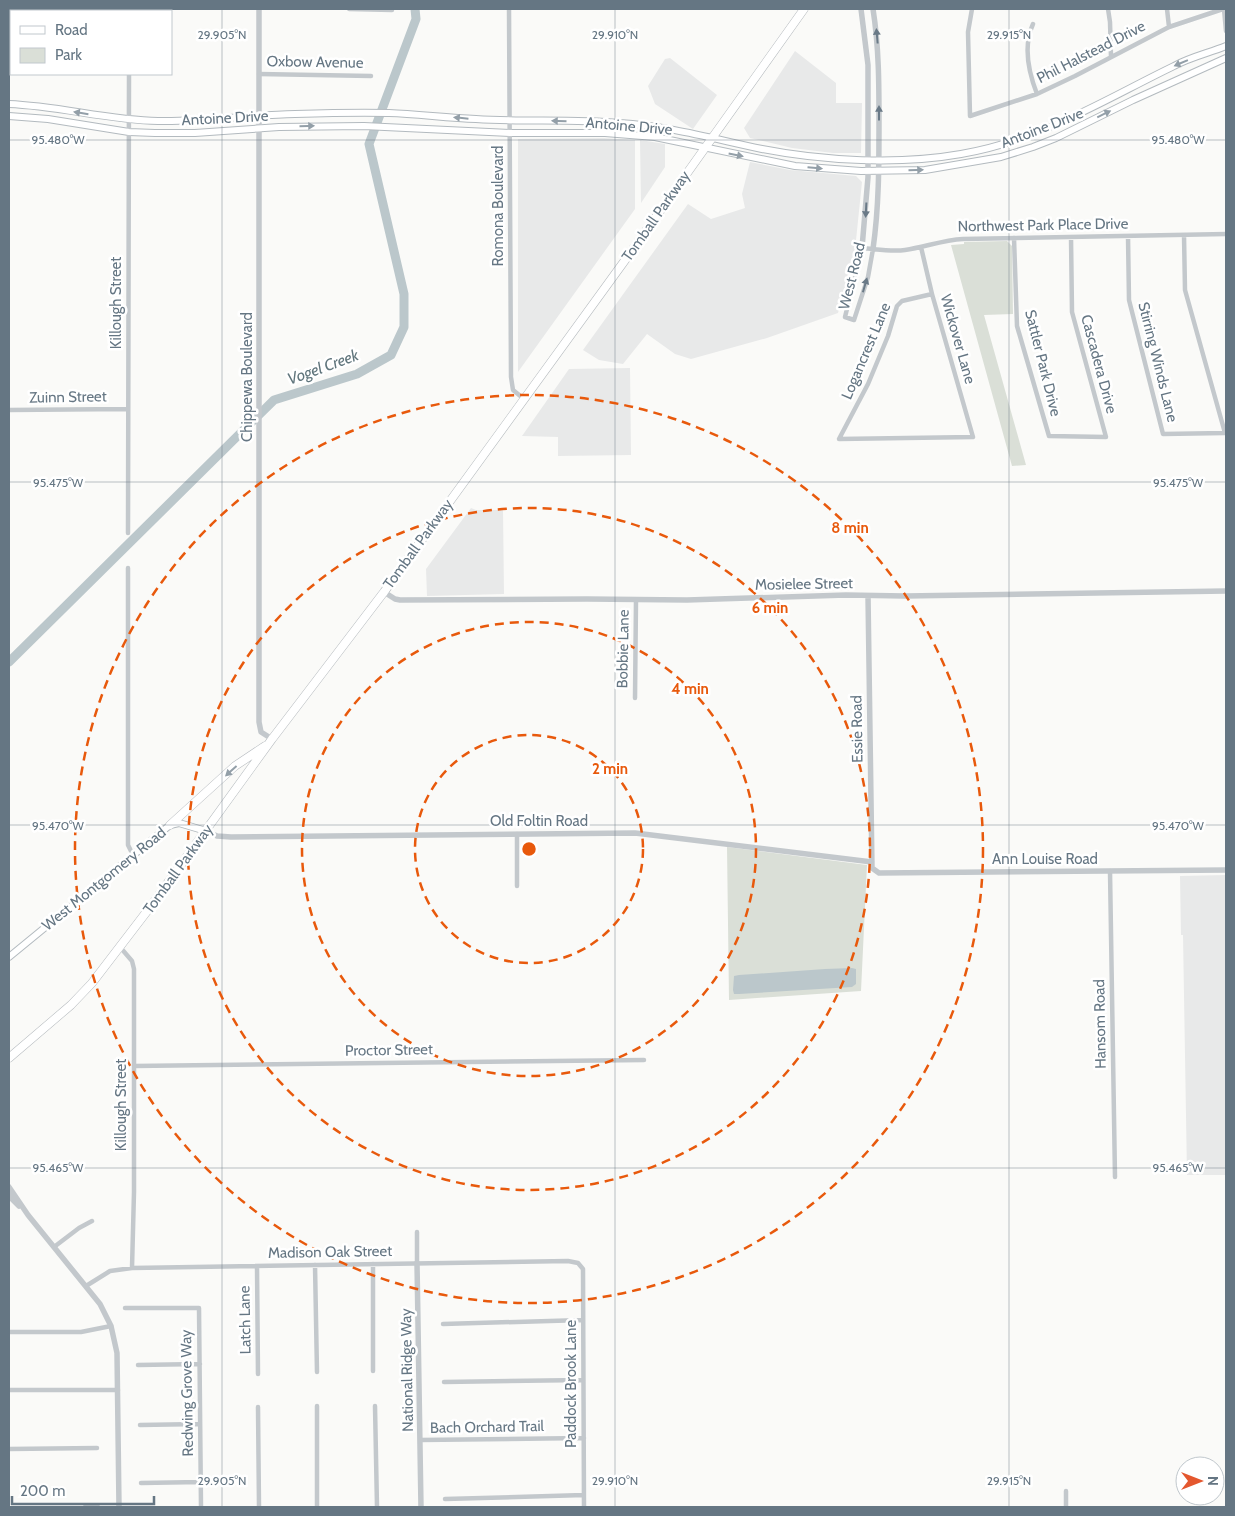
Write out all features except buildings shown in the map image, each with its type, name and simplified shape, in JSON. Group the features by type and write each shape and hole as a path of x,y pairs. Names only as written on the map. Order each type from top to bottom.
{"main road":[{"name":"Tomball Parkway","path":"9,1058 71,1005 92,983 120,947 271,741 384,592 623,263 703,148 804,9"},
{"name":"Antoine Drive","path":"9,104 129,120 186,121 259,116 388,113 510,120 606,122 647,125 795,154 836,159 907,160 946,156 998,145 1047,129 1177,64 1226,46"},
{"name":"Antoine Drive","path":"9,116 129,132 195,132 258,128 385,126 510,133 605,133 654,138 795,166 868,171 925,170 1002,157 1056,138 1226,58"},
{"path":"1128,89 1134,100"},
{"path":"48,120 49,108"},
{"path":"330,114 330,126"},
{"path":"437,129 438,116"},
{"path":"605,133 606,122"},
{"path":"998,145 1002,157"},
{"path":"795,154 795,166"},
{"path":"170,825 236,766 271,741"},
{"name":"West Montgomery Road","path":"9,957 170,825 179,823 206,831"}],"street":[{"name":"Chippewa Boulevard","path":"259,9 259,722 261,732 271,741"},
{"path":"349,9 392,10"},
{"name":"Romona Boulevard","path":"509,9 510,377 513,390 524,399"},
{"name":"West Road","path":"861,9 868,65 868,171 862,248 845,317 854,320 868,277 877,221 879,64 873,9"},
{"name":"Phil Halstead Drive","path":"972,9 968,32 970,116 1037,94 1169,27 1224,9"},
{"path":"1108,9 1110,58"},
{"path":"1167,9 1169,27"},
{"path":"1224,9 1226,31"},
{"path":"1033,24 1028,35 1028,65 1030,78 1037,94"},
{"path":"868,65 879,64"},
{"name":"Oxbow Avenue","path":"259,74 371,76"},
{"name":"Killough Street","path":"128,533 129,75"},
{"name":"Northwest Park Place Drive","path":"862,248 893,251 952,240 1226,234"},
{"path":"1184,235 1185,290 1225,433"},
{"name":"Stirring Winds Lane","path":"1128,236 1129,300 1163,434 1225,433"},
{"name":"Cascadera Drive","path":"1071,237 1072,312 1106,437"},
{"name":"Sattler Park Drive","path":"1014,238 1015,312 1017,326 1048,436 1106,437"},
{"name":"Wickover Lane","path":"839,439 973,437 932,294 921,247"},
{"name":"Logancrest Lane","path":"839,439 868,384 888,336 897,306 902,301 932,294"},
{"name":"Zuinn Street","path":"9,410 128,408"},
{"path":"128,568 128,845 133,855"},
{"name":"Mosielee Street","path":"384,592 400,600 587,598 636,600 1226,590"},
{"name":"Essie Road","path":"868,596 872,862"},
{"name":"Bobbie Lane","path":"635,698 636,600"},
{"name":"Old Foltin Road","path":"206,831 217,836 231,837 635,833 872,862"},
{"path":"517,834 517,886"},
{"name":"Ann Louise Road","path":"872,862 872,868 879,873 1226,870"},
{"name":"Hansom Road","path":"1110,871 1115,1177"},
{"name":"Killough Street","path":"120,947 132,961 134,969 132,1268"},
{"name":"Proctor Street","path":"134,1066 644,1060"},
{"path":"9,1187 28,1214 100,1304 111,1326 117,1353 119,1507"},
{"path":"9,1196 28,1214"},
{"path":"54,1247 79,1228 92,1221"},
{"name":"National Ridge Way","path":"417,1232 421,1507"},
{"name":"Madison Oak Street","path":"86,1286 110,1271 132,1268 568,1261 578,1263"},
{"name":"Paddock Brook Lane","path":"578,1263 582,1270 584,1507"},
{"path":"373,1264 373,1371"},
{"path":"315,1265 317,1372"},
{"name":"Latch Lane","path":"257,1266 258,1374"},
{"name":"Redwing Grove Way","path":"126,1308 199,1308 202,1507"},
{"path":"443,1324 583,1320"},
{"path":"9,1332 81,1332 111,1326"},
{"path":"138,1365 200,1364"},
{"path":"444,1382 583,1380"},
{"path":"9,1390 118,1390"},
{"path":"317,1406 318,1507"},
{"path":"376,1406 377,1507"},
{"path":"258,1407 259,1507"},
{"path":"140,1424 200,1424"},
{"name":"Bach Orchard Trail","path":"420,1440 584,1438"},
{"path":"9,1449 97,1448"},
{"path":"141,1483 201,1482"},
{"path":"1066,1491 1066,1507"},
{"path":"445,1499 584,1495"},
{"path":"85,1507 98,1507"}],"shaded area":[{"path":"795,51 836,83 836,103 862,103 861,153 833,153 792,148 750,138 744,128"},
{"path":"670,58 717,95 693,129 655,104 648,86 665,59"},
{"path":"604,138 635,140 635,209 518,372 518,139"},
{"path":"640,140 665,144 665,167 641,203"},
{"path":"750,162 790,170 856,176 862,182 855,250 838,313 767,338 691,359 675,354 647,334 623,364 599,360 583,350 688,204 711,219 745,208 742,194"},
{"path":"630,368 631,455 558,456 558,437 522,436 569,369"},
{"path":"471,508 476,510 503,510 504,594 427,596 426,569"},
{"path":"1226,875 1226,1175 1187,1175 1183,935 1181,935 1180,876"},
{"path":"856,969 856,984 852,987 739,994 734,994 733,990 734,976 739,975"}],"green space":[{"path":"1007,241 1012,246 1013,314 984,315 1026,465 1012,466 951,245 964,244 964,242"},
{"path":"727,847 867,865 861,991 729,1000"}],"waterway":[{"name":"Vogel Creek","path":"9,662 274,400 357,374 391,355 404,327 404,294 369,144 416,19 415,9"}]}
